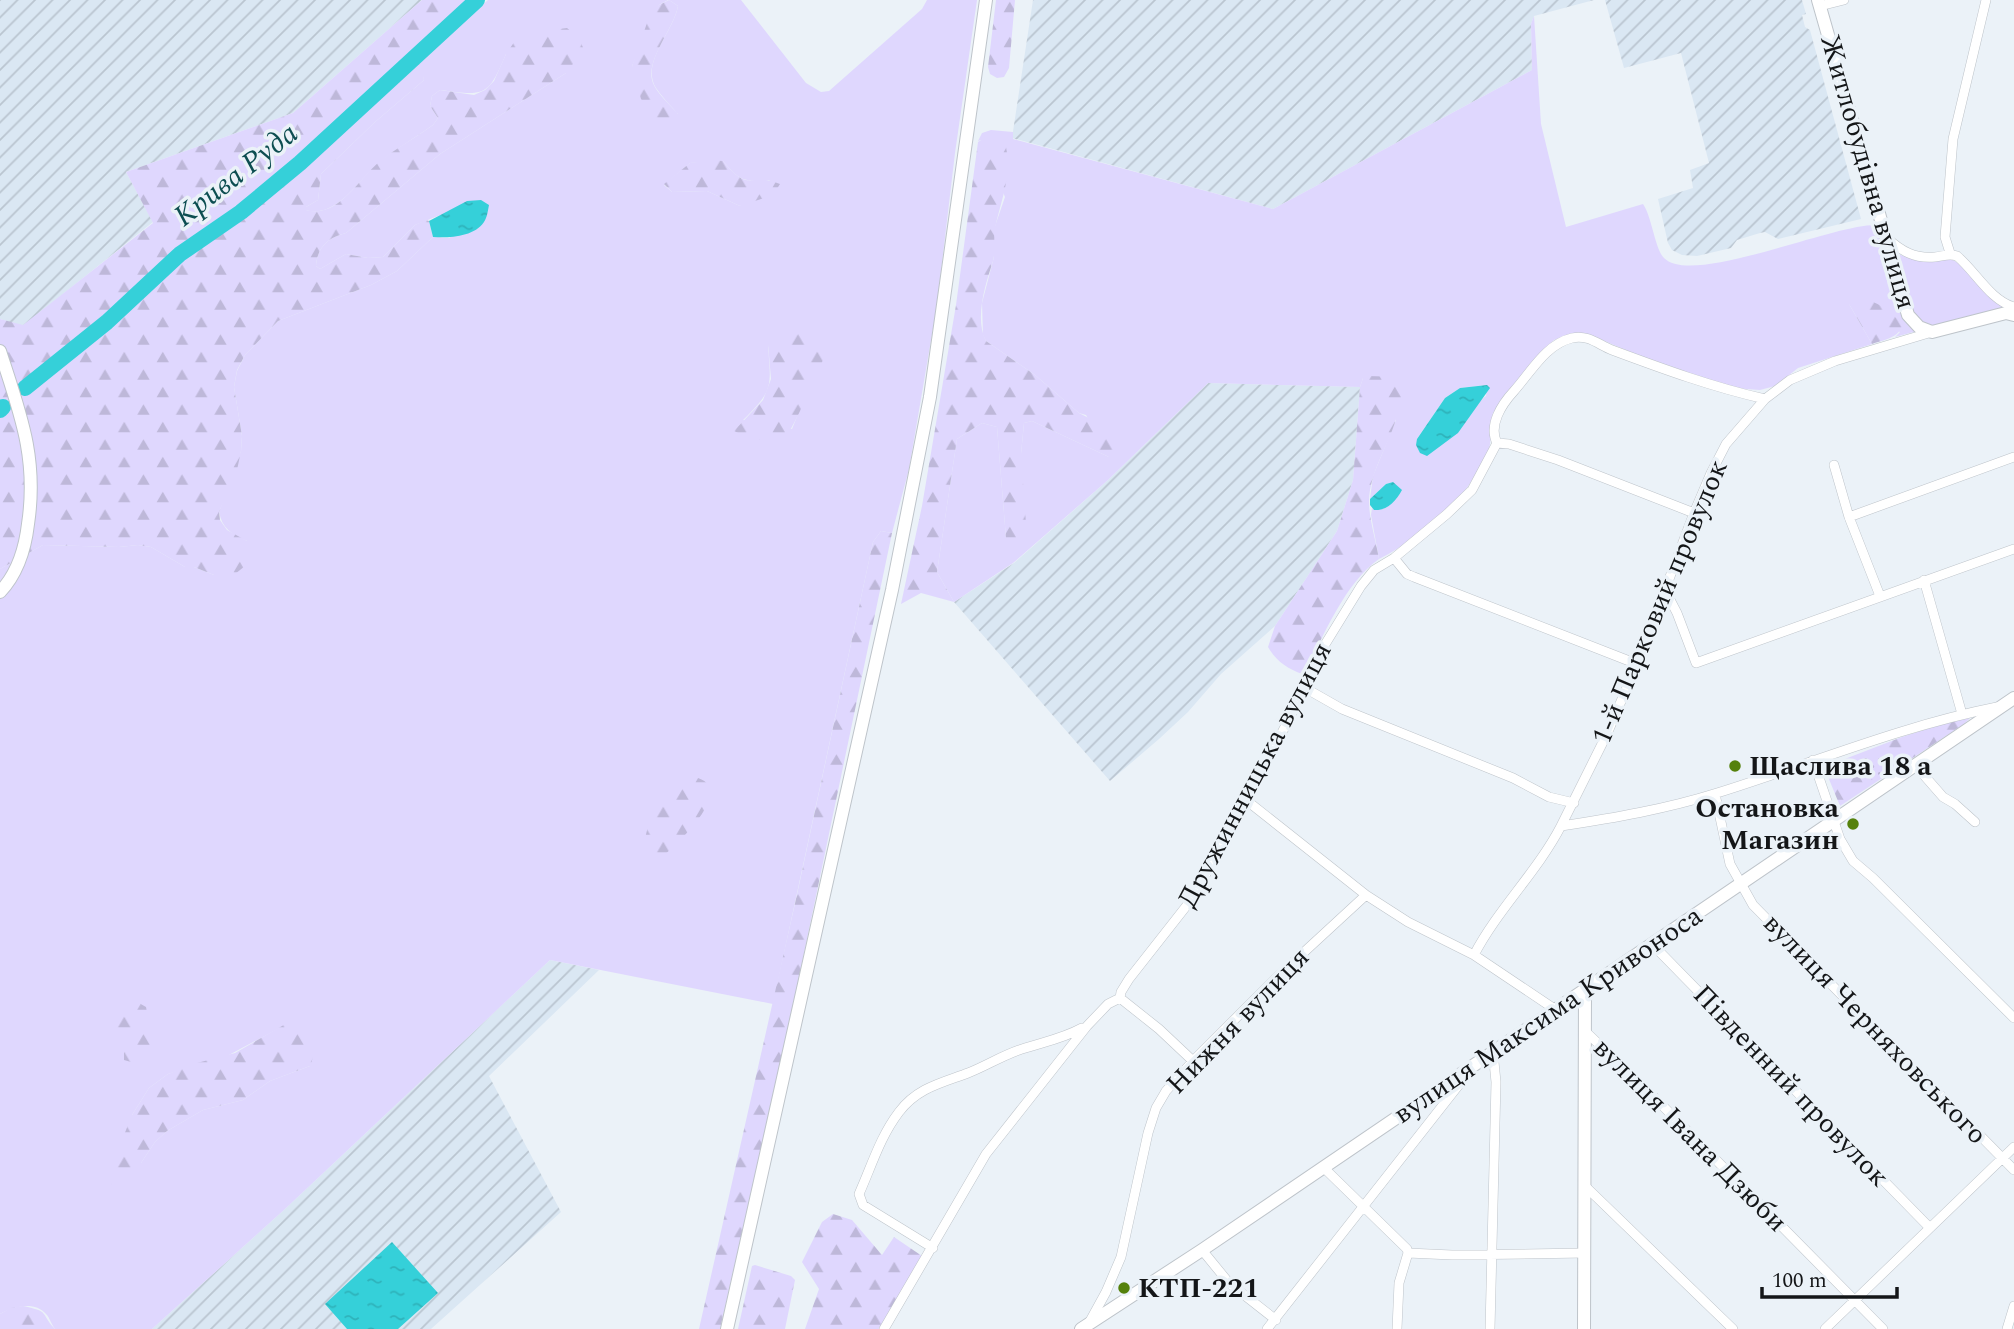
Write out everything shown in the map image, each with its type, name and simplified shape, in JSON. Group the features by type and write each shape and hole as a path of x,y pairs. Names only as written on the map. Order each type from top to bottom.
{"street":[{"path":"727,1329 892,590 930,397 986,0"},
{"path":"1819,3 1844,0"},
{"path":"1986,0 1953,139 1945,236 1950,253 1969,267 2012,312"},
{"name":"Житлобудівна вулиця","path":"1819,3 1908,315 1919,327 1932,332"},
{"path":"1886,237 1899,249 1918,257 1950,253"},
{"name":"1-й Парковий провулок","path":"1474,955 1553,841 1574,803 1637,664 1694,513 1726,444 1765,399 1790,380 1813,369 1932,332 2012,312"},
{"name":"Дружинницька вулиця","path":"884,1329 933,1248 980,1162 1087,1026 1108,1004 1119,998 1129,979 1195,895 1305,688 1321,651 1366,578 1447,514 1472,490 1497,443 1493,431 1502,405 1541,358 1561,342 1574,337 1587,337 1681,376 1724,390 1765,399"},
{"path":"0,351 24,424 32,483 27,532 20,562 14,575 0,592"},
{"path":"1497,443 1509,444 1558,460 1694,513"},
{"path":"1849,517 2014,457"},
{"path":"1834,465 1849,517 1880,596"},
{"path":"1665,590 1696,663 2014,549"},
{"path":"1394,558 1398,565 1414,578 1637,664"},
{"path":"1924,580 1962,714"},
{"path":"1305,688 1342,709 1513,778 1549,797 1574,803"},
{"name":"вулиця Максима Кривоноса","path":"1085,1326 1202,1250 2014,699"},
{"path":"1561,826 1637,815 1715,794 1813,760 1962,714 2002,706"},
{"path":"1813,760 1833,822 1853,862 1873,878 2014,1018"},
{"path":"1915,765 1943,797 1975,822"},
{"name":"вулиця Черняховського","path":"1715,794 1730,864 1753,905 2014,1170"},
{"path":"1246,800 1366,895 1408,922 1474,955 1556,1010"},
{"name":"Нижня вулиця","path":"1085,1326 1106,1292 1121,1256 1148,1133 1156,1108 1166,1091 1193,1060 1366,895"},
{"name":"Південний провулок","path":"1653,944 1930,1228"},
{"path":"1584,1329 1585,990"},
{"path":"1119,998 1193,1060"},
{"path":"933,1248 863,1205 860,1200 859,1194 881,1137 900,1109 918,1093 938,1082 986,1066 1020,1049 1063,1038 1087,1026"},
{"name":"вулиця Івана Дзюби","path":"1585,1031 1649,1092 1883,1329"},
{"path":"1490,1329 1496,1082 1493,1052"},
{"path":"1268,1329 1477,1062"},
{"path":"1825,1329 2014,1147"},
{"path":"1323,1167 1404,1243 1408,1252 1399,1283 1397,1329"},
{"path":"1585,1186 1733,1329"},
{"path":"1202,1250 1229,1283 1276,1320"},
{"path":"1408,1252 1585,1253"},
{"path":"2007,1329 2014,1306"}],"shaded area":[{"path":"0,0 422,0 293,113 126,172 153,222 23,326 0,319"},
{"path":"1033,0 1594,0 1534,16 1531,24 1532,70 1273,209 1012,138"},
{"path":"1605,0 1802,0 1806,14 1802,15 1805,27 1810,30 1861,219 1778,239 1765,232 1760,233 1737,240 1731,248 1697,256 1682,255 1672,250 1658,199 1693,188 1690,170 1709,163 1681,53 1624,68"},
{"path":"1208,383 1360,387 1353,480 1337,531 1275,626 1221,674 1188,712 1110,781 954,602 1014,563 1108,480"},
{"path":"550,960 599,970 489,1076 561,1212 431,1329 152,1329 285,1209"}],"green space":[{"path":"422,0 471,0 414,51 422,67 424,80 321,174 318,200 306,207 306,210 328,209 337,204 379,162 433,125 438,118 430,106 432,96 440,90 474,95 485,90 494,81 506,54 517,38 535,32 567,28 579,38 584,50 566,73 440,154 346,233 329,240 321,248 316,266 320,269 346,254 368,258 383,257 415,225 429,221 433,237 397,271 371,285 278,321 245,355 237,370 234,387 242,436 241,451 237,470 219,512 220,520 227,530 247,541 253,551 245,566 235,574 214,575 194,567 185,567 151,547 43,545 0,569 0,319 23,325 153,223 126,172 293,113"},
{"path":"488,0 668,0 659,5 632,66 678,114 658,91 652,78 655,58 678,6 669,0 741,0 806,83 821,92 829,91 922,9 927,0 977,0 937,305 909,469 892,533 881,531 873,542 773,1004 550,960 285,1209 152,1329 55,1329 46,1314 30,1306 17,1307 0,1314 0,569 43,545 138,545 151,547 185,567 194,567 214,575 247,541 229,530 219,512 241,451 242,436 234,387 237,371 245,355 278,321 371,285 397,271 433,237 450,238 443,214 415,225 383,257 368,258 346,254 320,269 316,266 321,248 325,244 346,233 440,154 566,73 506,54 494,79 483,90 467,93 440,90 432,96 430,106 438,118 433,125 385,158 337,204 327,209 305,210 318,200 321,174 424,80 419,62","holes":["723,161 743,179 770,180 740,206 707,191 672,192 664,185 690,163","768,345 798,414 792,429 743,420 765,394 770,379","289,1023 310,1066 270,1081 243,1100 203,1110 167,1131 155,1142 141,1163 132,1115 149,1088 168,1074 227,1056"]},
{"path":"669,0 678,6 656,55 651,74 656,89 678,118 680,124 672,132 655,117 641,99 632,66 647,23 659,5"},
{"path":"996,0 1015,0 1009,68 1004,77 997,78 990,74 988,67"},
{"path":"1534,16 1541,124 1566,227 1643,204 1664,258 1679,265 1703,265 1765,252 1830,233 1877,225 1896,254 1926,261 1951,259 1965,267 2002,308 1895,337 1900,332 1849,304 1872,344 1798,368 1775,386 1760,390 1733,388 1640,356 1588,334 1570,334 1554,340 1540,353 1493,413 1489,450 1468,486 1426,528 1379,559 1372,508 1374,510 1393,482 1386,484 1370,499 1373,476 1396,420 1363,378 1360,387 1208,383 1108,480 1013,563 954,602 937,572 957,439 982,423 997,427 1006,538 1024,423 1032,421 1109,457 1086,415 1079,413 1035,375 986,341 983,335 982,303 994,257 994,229 1005,197 981,140 978,141 982,133 991,130 1013,132 1013,139 1273,209 1532,70 1531,24","holes":["1487,385 1486,396 1458,433 1417,439 1445,398 1460,388"]},
{"path":"981,140 1006,147 1008,168 994,232 994,257 981,311 986,341 1035,375 1079,413 1106,427 1125,442 1119,453 1109,457 1032,421 1024,423 1021,454 1027,538 1026,543 1016,550 1006,538 997,427 982,423 957,439 937,572 954,602 921,593 901,604 922,506 956,305 978,142"},
{"path":"723,161 745,180 780,184 773,195 740,206 707,191 672,192 664,184 690,163"},
{"path":"1854,296 1889,311 1902,327 1889,338 1872,344 1849,304"},
{"path":"808,329 827,340 827,351 790,430 762,440 734,431 763,400 771,379 768,344 776,336"},
{"path":"1403,377 1406,382 1393,429 1370,490 1370,515 1379,559 1345,596 1305,673 1302,674 1283,664 1268,647 1275,626 1337,531 1353,480 1360,387 1363,378"},
{"path":"881,531 892,533 785,1044 720,1329 699,1329 873,542"},
{"path":"1967,716 1970,718 1964,724 1840,806 1824,767"},
{"path":"1882,751 1890,767 1864,785 1853,763"},
{"path":"694,777 707,783 710,793 707,805 687,833 656,862 648,856 645,847 649,825 668,794"},
{"path":"115,997 132,999 146,1007 154,1049 152,1055 138,1064 124,1060 124,1046 111,1014"},
{"path":"289,1022 296,1023 310,1043 313,1054 310,1066 270,1081 243,1100 203,1110 167,1131 119,1187 111,1184 114,1160 132,1115 149,1088 168,1074 235,1053"},
{"path":"833,1214 852,1220 882,1255 894,1237 922,1256 903,1294 879,1329 805,1329 819,1289 802,1262 822,1222"},
{"path":"752,1266 791,1276 795,1280 785,1329 738,1329"},
{"path":"23,1306 44,1313 55,1329 0,1329 0,1314"}],"water":[{"path":"481,200 489,205 486,218 480,227 461,235 433,237 429,221 467,201"},
{"path":"1487,385 1490,388 1458,433 1427,456 1420,453 1416,445 1417,439 1445,398 1460,388"},
{"path":"1393,482 1402,490 1400,494 1387,507 1374,510 1370,499 1386,484"},
{"path":"392,1242 438,1293 398,1329 347,1329 325,1304"}],"waterway":[{"name":"Крива Руда","path":"25,388 107,322 180,254 241,212 300,163 477,0"},
{"name":"Крива Руда","path":"0,410 3,407"}],"place":[{"name":"Щаслива 18 а","path":"1735,766"},
{"name":"Остановка Магазин","path":"1853,824"},
{"name":"КТП-221","path":"1124,1288"}]}
